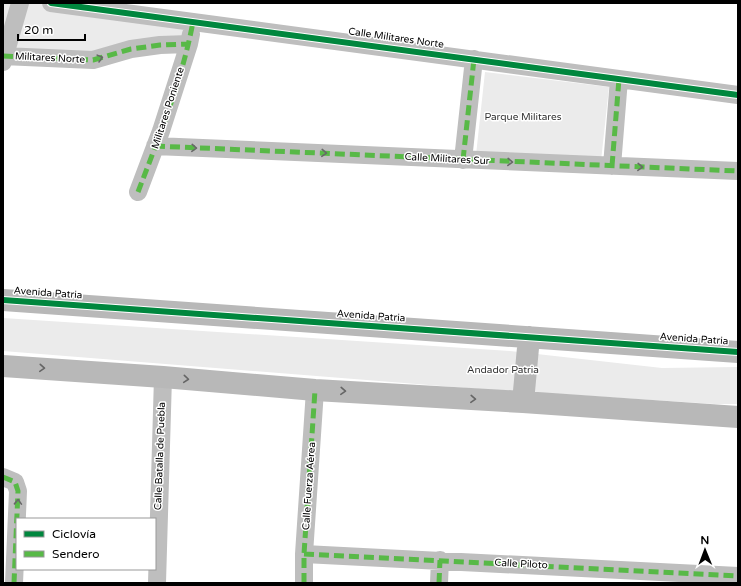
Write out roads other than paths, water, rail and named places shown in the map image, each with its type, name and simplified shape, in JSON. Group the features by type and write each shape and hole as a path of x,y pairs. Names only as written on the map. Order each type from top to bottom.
{"street":[{"path":"4,58 20,3"},
{"name":"Calle Militares Norte","path":"51,3 738,95"},
{"name":"Militares Poniente","path":"138,192 161,131 189,44 193,22"},
{"name":"Militares Norte","path":"4,58 93,60 138,48 160,45 189,44"},
{"path":"463,160 474,59"},
{"path":"612,166 620,79"},
{"name":"Calle Militares Sur","path":"155,146 738,171"},
{"name":"Avenida Patria","path":"3,300 738,352"},
{"path":"523,402 529,337"},
{"path":"3,366 163,377 315,390 523,402 738,417"},
{"name":"Calle Batalla de Puebla","path":"156,583 163,377"},
{"name":"Calle Fuerza Aérea","path":"304,583 304,554 315,390"},
{"path":"9,479 18,491 17,518"},
{"path":"14,583 16,537"},
{"name":"Calle Piloto","path":"304,554 738,576"},
{"path":"439,583 440,560"}],"park label":[{"name":"Parque Militares","path":"523,117"},
{"name":"Andador Patria","path":"503,370"}]}
